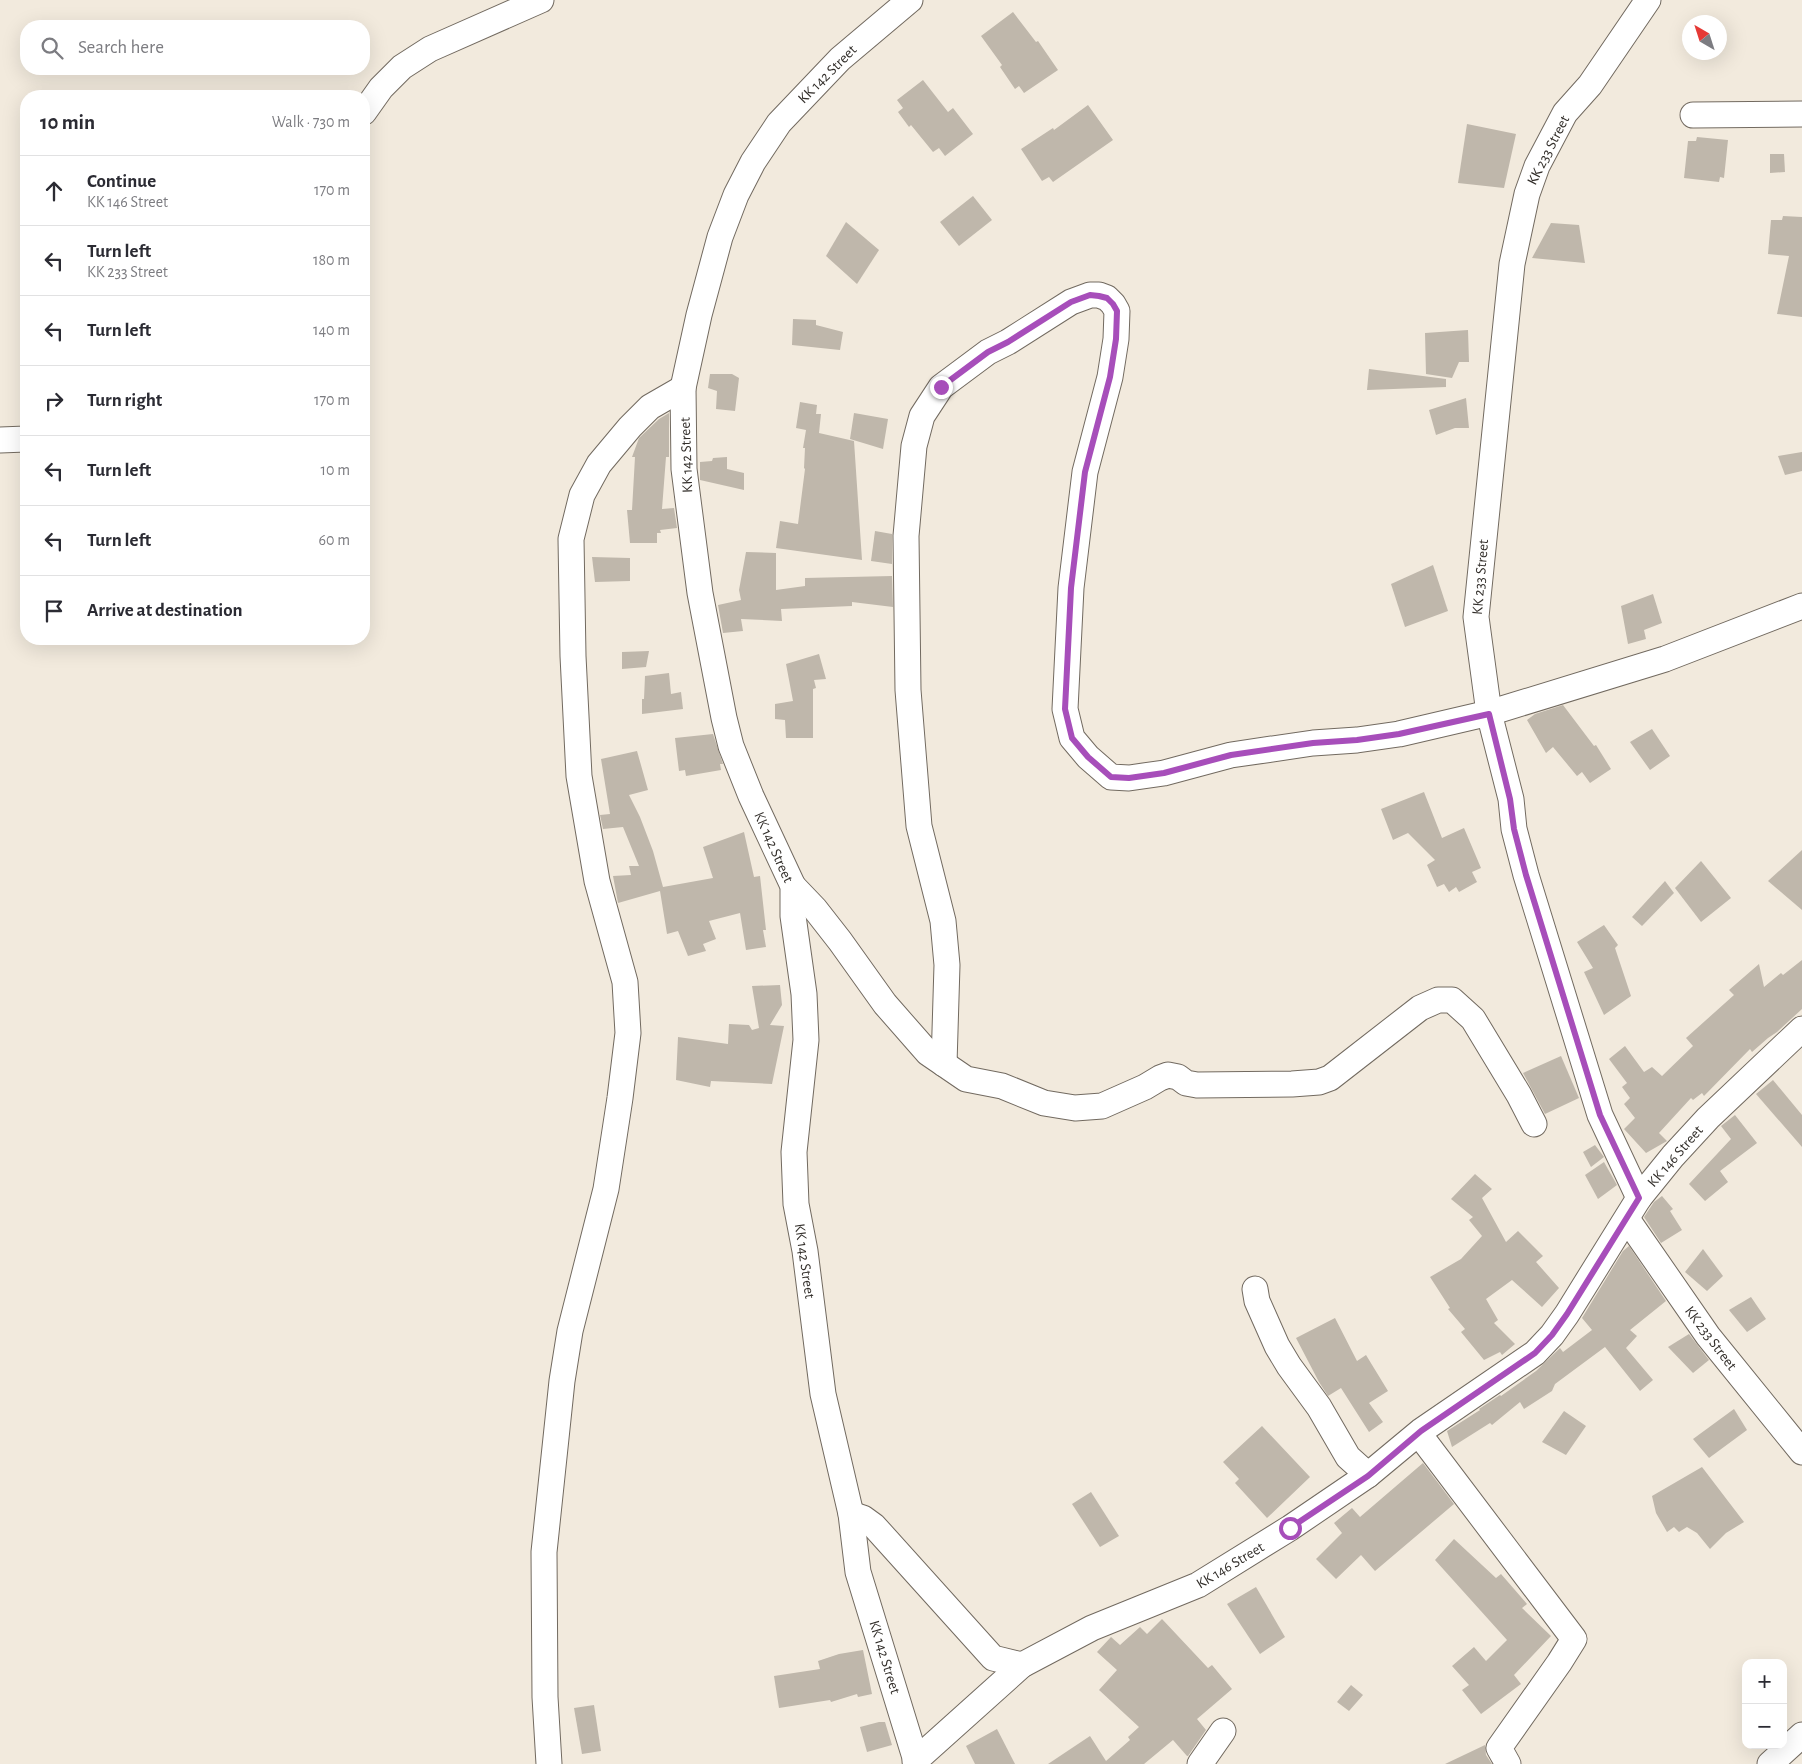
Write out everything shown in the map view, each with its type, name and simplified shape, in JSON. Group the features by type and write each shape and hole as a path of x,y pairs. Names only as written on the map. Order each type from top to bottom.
{"street":[{"path":"370,104 381,88 402,67 430,49 541,0"},
{"name":"KK 142 Street","path":"910,0 840,59 779,124 753,162 736,195 720,237 699,314 683,388 684,469 692,536 700,593 724,718 732,746 751,796 793,886 793,916 804,994 806,1040 794,1152 796,1204 805,1251 823,1394 851,1514 858,1572 916,1762"},
{"name":"KK 233 Street","path":"1648,0 1590,84 1565,113 1537,166 1526,194 1512,264 1476,617 1489,714 1526,875 1600,1115 1633,1208 1708,1336 1802,1452"},
{"path":"1693,115 1802,114"},
{"path":"944,1064 947,966 943,921 919,826 908,690 906,536 914,446 922,416 941,387 988,352 1008,342 1071,302 1090,295 1099,296 1107,298 1117,311 1116,339 1110,377 1085,472 1071,588 1065,709 1072,738 1088,757 1111,777 1129,778 1164,773 1231,755 1313,743 1357,740 1399,734 1489,714 1665,659 1802,606"},
{"path":"549,1764 544,1687 544,1552 562,1381 570,1332 606,1190 628,1033 625,982 597,881 579,776 573,656 572,539 582,496 599,464 630,427 650,408 683,388"},
{"path":"0,440 20,439"},
{"path":"793,886 815,909 885,1004 928,1053 966,1079 1002,1086 1044,1103 1075,1108 1102,1106 1168,1075 1178,1077 1186,1083 1197,1085 1310,1084 1330,1078 1420,1008 1438,1000 1452,1000 1472,1019 1519,1095 1534,1124"},
{"name":"KK 146 Street","path":"916,1762 1022,1665 1092,1628 1198,1585 1290,1528 1368,1476 1419,1434 1535,1353 1567,1314 1633,1208 1673,1156 1708,1118 1802,1029"},
{"path":"1255,1289 1257,1302 1288,1366 1319,1407 1348,1457 1368,1476"},
{"path":"1419,1434 1574,1639 1499,1748 1508,1764"},
{"path":"851,1514 863,1518 874,1526 993,1658 1022,1665"},
{"path":"1200,1764 1223,1731"},
{"path":"1770,1764 1802,1735"}],"building":[{"path":"1013,12 1036,42 1038,41 1058,70 1024,93 1019,86 1015,89 1000,67 1002,65 981,36"},
{"path":"923,80 948,112 953,108 973,134 945,156 939,148 933,152 911,125 909,127 898,112 903,108 897,100"},
{"path":"1088,105 1113,140 1053,182 1049,177 1042,181 1021,149 1053,128 1054,130"},
{"path":"1467,124 1516,134 1504,188 1458,183"},
{"path":"1697,137 1728,140 1724,178 1720,177 1719,182 1684,178 1688,141 1696,141"},
{"path":"1770,154 1784,154 1785,172 1770,173"},
{"path":"973,196 992,220 959,246 940,222"},
{"path":"1783,216 1802,217 1802,317 1777,314 1789,256 1768,254 1771,220 1782,220"},
{"path":"846,222 879,250 857,284 826,256"},
{"path":"1551,223 1579,225 1585,263 1532,258"},
{"path":"793,319 816,320 816,325 843,332 840,350 792,345"},
{"path":"1468,330 1469,362 1459,362 1452,378 1426,374 1425,333"},
{"path":"1369,369 1446,379 1446,387 1367,390"},
{"path":"710,374 732,374 739,378 735,411 716,409 717,391 708,388"},
{"path":"1466,398 1469,428 1455,428 1436,435 1429,410"},
{"path":"800,402 817,405 816,414 821,414 819,433 854,441 862,560 776,548 780,521 798,524 805,469 805,448 803,448 806,430 796,428"},
{"path":"669,413 669,457 666,457 662,509 674,508 677,528 660,530 661,533 657,533 657,543 630,543 627,510 632,510 635,457 632,457 639,438 659,419"},
{"path":"854,413 888,419 883,449 850,439"},
{"path":"1802,452 1802,471 1785,475 1778,456"},
{"path":"727,457 727,469 744,473 744,490 700,480 700,462 712,461 713,458"},
{"path":"875,531 892,534 892,564 871,561"},
{"path":"746,552 776,553 776,590 805,586 805,578 892,576 893,607 852,602 852,606 781,609 782,621 741,619 743,631 723,633 718,605 741,600 739,590"},
{"path":"592,557 630,558 630,581 595,582"},
{"path":"1433,565 1448,611 1405,627 1391,584"},
{"path":"1653,594 1662,623 1644,630 1646,639 1628,644 1621,606"},
{"path":"649,651 646,667 622,669 622,652"},
{"path":"819,654 826,679 814,680 816,688 813,689 813,738 786,738 785,720 775,719 775,704 793,701 786,664"},
{"path":"669,673 671,694 681,692 683,709 642,714 645,676"},
{"path":"1563,705 1594,746 1596,745 1611,769 1590,783 1582,772 1577,776 1553,747 1546,753 1527,720 1535,714"},
{"path":"1652,729 1670,756 1650,770 1630,742"},
{"path":"713,734 723,764 720,764 721,770 686,776 685,770 679,771 675,738"},
{"path":"637,751 648,790 629,795 653,851 663,887 713,878 703,847 744,832 754,877 760,876 766,930 763,930 766,947 746,950 740,913 709,921 716,939 703,944 706,951 688,956 678,931 667,934 660,891 618,903 613,876 631,875 629,866 639,866 623,827 603,829 600,815 610,814 601,759"},
{"path":"1424,792 1442,838 1464,828 1481,868 1472,872 1477,882 1459,892 1456,887 1449,892 1444,884 1437,887 1427,865 1435,860 1408,833 1393,840 1381,809"},
{"path":"1802,850 1802,910 1768,881"},
{"path":"1701,861 1731,898 1701,922 1675,888"},
{"path":"1665,881 1674,893 1642,926 1632,917"},
{"path":"1604,925 1618,945 1615,948 1631,996 1604,1015 1584,972 1593,968 1577,942"},
{"path":"1802,960 1802,1009 1752,1052 1750,1049 1704,1096 1702,1093 1693,1100 1691,1098 1659,1133 1667,1141 1646,1153 1624,1129 1635,1118 1624,1104 1630,1098 1622,1087 1627,1083 1609,1059 1625,1046 1644,1072 1652,1067 1662,1076 1693,1046 1686,1038 1734,995 1729,990 1759,964 1764,987 1781,973 1783,975"},
{"path":"780,985 782,1005 770,1025 784,1026 772,1084 711,1081 710,1087 676,1080 678,1037 728,1044 729,1024 749,1025 752,1030 759,1028 752,986"},
{"path":"1561,1056 1579,1098 1545,1114 1523,1073"},
{"path":"1773,1080 1802,1115 1802,1147 1756,1094"},
{"path":"1735,1115 1757,1143 1720,1171 1728,1182 1705,1201 1689,1184 1731,1139 1721,1126"},
{"path":"1595,1145 1604,1157 1591,1167 1583,1152"},
{"path":"1604,1162 1617,1185 1598,1199 1585,1175"},
{"path":"1475,1174 1492,1189 1482,1198 1506,1242 1518,1231 1543,1256 1536,1262 1559,1288 1542,1307 1512,1280 1486,1299 1498,1320 1494,1323 1515,1344 1502,1355 1500,1352 1484,1360 1461,1332 1465,1329 1448,1309 1450,1308 1430,1277 1461,1259 1482,1236 1469,1220 1473,1217 1451,1199"},
{"path":"1662,1196 1673,1209 1670,1211 1682,1230 1661,1243 1644,1217 1654,1202"},
{"path":"1629,1246 1666,1301 1630,1330 1637,1336 1626,1348 1653,1380 1640,1391 1605,1347 1555,1384 1552,1391 1524,1409 1520,1402 1492,1425 1490,1423 1452,1447 1447,1431 1536,1371 1560,1348 1563,1352 1592,1330 1582,1318 1623,1251"},
{"path":"1703,1249 1723,1276 1707,1291 1685,1272"},
{"path":"1751,1297 1766,1319 1747,1332 1729,1310"},
{"path":"1335,1318 1357,1361 1366,1355 1388,1391 1369,1403 1383,1422 1369,1432 1341,1388 1328,1396 1296,1338"},
{"path":"1689,1334 1709,1360 1693,1373 1668,1347"},
{"path":"1734,1409 1747,1430 1709,1458 1693,1439"},
{"path":"1564,1411 1586,1426 1566,1455 1542,1442"},
{"path":"1262,1426 1310,1477 1267,1518 1235,1483 1239,1479 1223,1462"},
{"path":"1423,1463 1454,1504 1375,1571 1361,1555 1336,1579 1316,1559 1342,1533 1334,1523 1352,1508 1360,1517"},
{"path":"1702,1467 1744,1522 1726,1533 1710,1549 1697,1533 1687,1527 1679,1532 1674,1527 1667,1532 1656,1513 1652,1496"},
{"path":"1091,1492 1119,1536 1100,1547 1072,1504"},
{"path":"1454,1539 1496,1578 1501,1574 1527,1604 1522,1608 1551,1636 1514,1675 1521,1684 1481,1714 1462,1690 1469,1685 1452,1666 1474,1647 1486,1661 1507,1640 1435,1560"},
{"path":"1256,1587 1285,1637 1260,1654 1227,1604"},
{"path":"1162,1619 1208,1668 1212,1665 1232,1689 1197,1719 1206,1730 1188,1756 1173,1740 1144,1764 1048,1764 1090,1736 1106,1761 1130,1740 1128,1737 1139,1727 1099,1690 1117,1670 1097,1652 1111,1637 1120,1645 1140,1627 1147,1634"},
{"path":"863,1650 872,1694 858,1697 857,1694 831,1702 830,1700 779,1708 774,1676 820,1669 818,1661 839,1654"},
{"path":"1351,1685 1363,1695 1349,1711 1337,1702"},
{"path":"594,1705 601,1751 582,1754 574,1708"},
{"path":"885,1722 892,1745 867,1752 860,1727"},
{"path":"997,1729 1015,1764 975,1764 966,1746"},
{"path":"1485,1745 1486,1755 1492,1764 1445,1764"}],"route":[{"path":"941,387 988,352 1008,342 1054,311 1071,302 1090,295 1099,296 1107,298 1117,311 1116,339 1110,377 1085,472 1071,588 1065,709 1072,738 1088,757 1111,777 1129,778 1164,773 1231,755 1313,743 1357,740 1399,734 1489,714 1526,875 1600,1115 1639,1198 1567,1314 1552,1335 1535,1353 1421,1431 1368,1476 1290,1528"}]}
